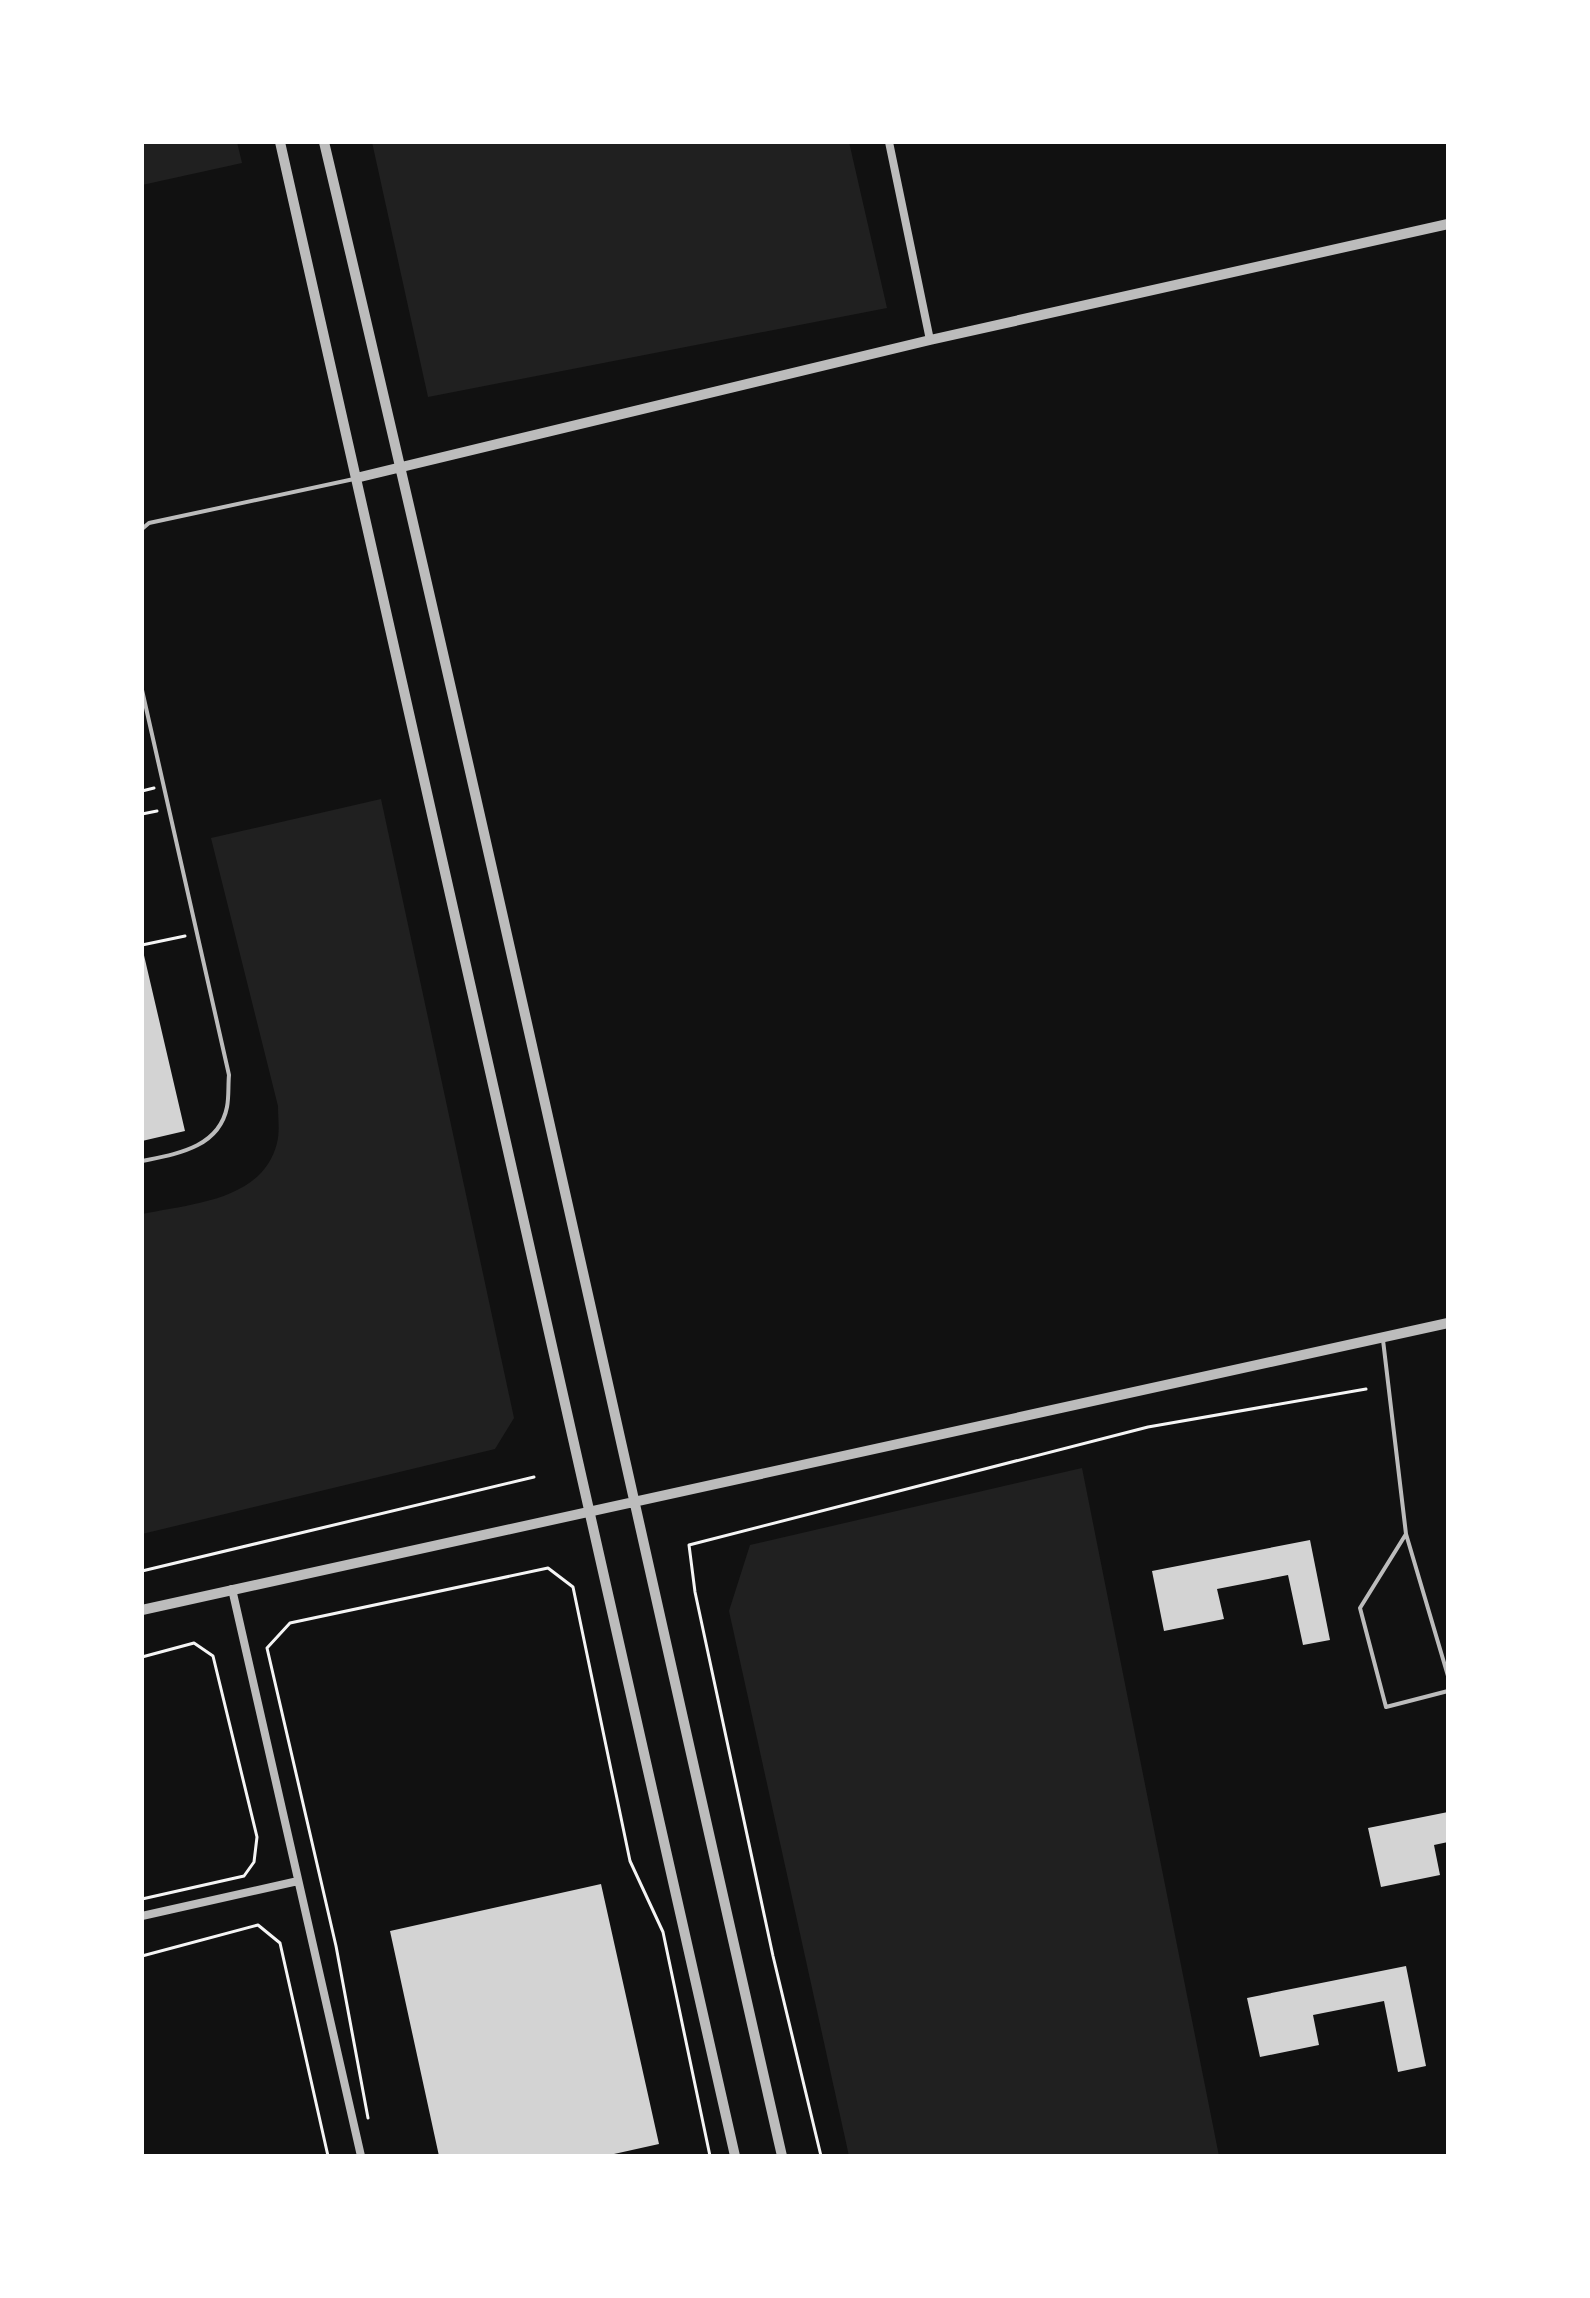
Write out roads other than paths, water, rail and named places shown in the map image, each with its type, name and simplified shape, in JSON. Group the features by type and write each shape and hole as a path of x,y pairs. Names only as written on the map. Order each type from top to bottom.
{"street":[{"path":"280,142 735,2156"},
{"path":"324,142 402,467 782,2156"},
{"path":"889,142 930,340"},
{"path":"356,478 930,340 1448,224"},
{"path":"142,1610 1448,1323"},
{"path":"232,1589 361,2156"},
{"path":"142,1916 298,1881"}],"lane":[{"path":"142,529 149,523 356,478"},
{"path":"142,690 229,1075 227,1109 213,1136 186,1152 142,1161"},
{"path":"1382,1338 1406,1534 1448,1676"},
{"path":"1406,1534 1360,1608 1386,1707 1448,1691"}]}
